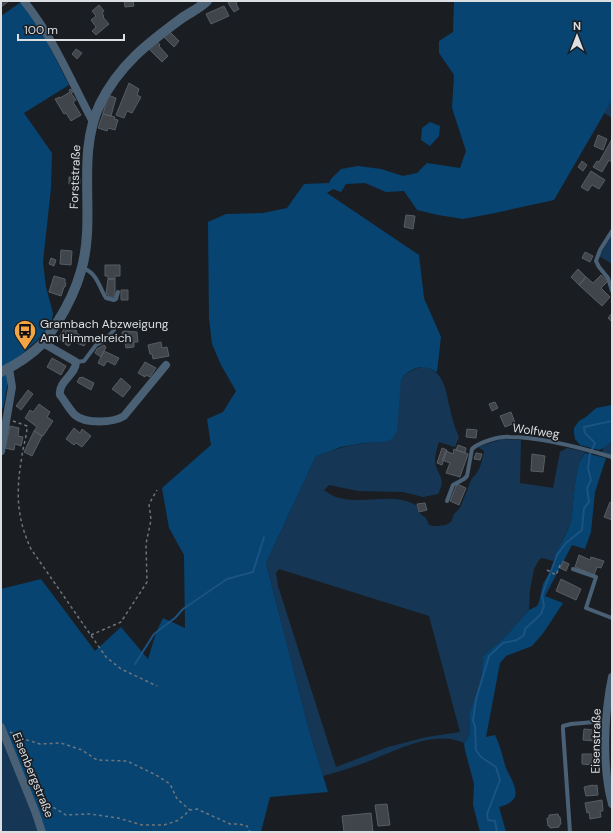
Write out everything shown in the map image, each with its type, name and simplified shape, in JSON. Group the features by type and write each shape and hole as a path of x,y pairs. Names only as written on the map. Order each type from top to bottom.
{"street":[{"path":"24,1 63,63 93,122"},
{"name":"Forststraße","path":"5,370 43,343 72,295 82,268 86,238 88,153 93,122 112,83 135,55 161,33 208,1"},
{"path":"43,343 76,362 76,369 61,386 59,391 60,395 75,415 81,419 108,421 124,416 166,365"},
{"path":"1,451 4,421 12,387 5,370"},
{"name":"Eisenstraße","path":"612,677 607,721 606,768 612,804"},
{"name":"Eisenbergstraße","path":"4,729 42,832"}],"lane":[{"path":"612,231 600,250 596,261 608,278 612,291"},
{"path":"82,268 89,270 106,298 114,300 116,299 118,292"},
{"path":"76,362 84,361 96,345 104,341 114,330"},
{"name":"Wolfweg","path":"447,501 453,485 467,476 472,449 477,445 496,439 511,436 612,457"},
{"path":"573,569 596,577 586,608 612,618"},
{"path":"570,832 562,730 564,726 571,724 607,721"}],"path":[{"path":"4,421 27,426 18,489 18,506 25,537 31,549 106,657 121,669 157,686"},
{"path":"91,635 121,622 147,582 146,544 151,520 149,504 157,490"},
{"path":"547,570 556,575 561,563"},
{"path":"4,729 24,739 40,744 61,743 82,750 97,760 127,761 156,775 170,784 177,800 190,810"},
{"path":"27,791 66,815 90,814 118,818 142,825 164,825 179,820 190,810 197,809 230,824 247,826 250,832"}],"shaded area":[{"path":"454,1 612,1 612,100 554,200 463,219 417,210 404,191 386,192 365,183 346,184 341,192 333,189 327,193 419,255 424,298 441,337 437,372 432,369 422,367 410,371 401,379 397,431 392,439 383,442 364,443 341,447 316,456 266,563 309,730 328,792 270,797 261,832 44,832 1,721 1,589 41,579 95,651 121,627 148,659 156,633 163,618 185,628 184,555 169,528 162,488 211,445 207,419 223,412 236,391 221,365 212,344 209,318 208,222 226,214 263,213 287,208 304,184 329,183 341,169 358,166 381,169 403,176 417,173 427,163 460,168 466,151 452,108 454,75 439,53 439,41 453,32"},
{"path":"21,2 42,32 69,85 24,113 52,153 51,188 43,262 46,287 53,313 51,326 19,357 10,370 1,413 1,16"},
{"path":"612,100 612,118 604,113"},
{"path":"430,122 440,126 439,136 430,146 421,140 422,128"},
{"path":"612,235 612,264 599,256"},
{"path":"424,367 431,369 436,373 446,389 453,420 459,437 455,447 439,442 435,461 442,484 438,494 423,497 403,492 358,491 329,485 324,490 334,496 346,499 395,499 406,501 417,506 418,512 426,518 429,525 446,525 451,522 454,514 460,508 472,478 477,473 480,466 484,451 478,447 502,439 521,440 520,483 553,488 560,452 567,448 585,452 579,463 571,522 553,561 542,558 539,560 534,569 530,590 529,610 503,639 483,656 481,679 469,715 470,732 467,740 464,743 452,739 427,740 401,748 354,767 323,776 309,730 266,563 316,456 349,446 383,442 401,379 411,371","holes":["279,569 429,616 460,732 427,737 388,747 336,767 278,586 276,573"]},
{"path":"612,405 612,441 604,448 599,450 580,445 575,439 574,433 574,428 579,421 596,408"},
{"path":"612,441 612,455 602,453 603,449"},
{"path":"585,453 606,458 595,492 591,532 585,549 572,545 545,596 563,603 544,632 532,646 506,656 500,663 486,737 495,735 500,746 506,769 514,785 516,793 512,801 499,807 506,832 480,832 473,805 474,784 464,743 470,732 469,715 481,679 483,656 503,639 529,610 537,606 543,584 553,567 555,555 571,522 579,463"},
{"path":"1,721 44,832 1,832"}],"building":[{"path":"1,1 9,1 1,7"},
{"path":"124,1 133,1 134,6 125,7"},
{"path":"231,1 236,1 239,9 234,12 228,3"},
{"path":"99,5 104,11 102,13 104,16 103,17 109,24 96,35 92,31 96,27 91,20 96,16 92,11"},
{"path":"224,6 229,16 211,24 206,14"},
{"path":"169,31 179,41 174,47 164,37"},
{"path":"157,41 160,45 159,46 168,56 162,62 149,49"},
{"path":"76,49 82,53 77,59 72,54"},
{"path":"129,83 139,89 137,95 141,97 132,113 127,111 124,118 116,115"},
{"path":"71,89 73,92 71,93 76,100 73,102 81,115 71,121 66,113 64,114 55,99 60,98 70,92 69,90"},
{"path":"108,95 116,98 111,116 103,114"},
{"path":"103,114 115,117 114,119 118,120 115,130 108,128 107,131 98,128"},
{"path":"598,135 607,139 603,150 594,146"},
{"path":"612,139 612,162 609,160 602,172 593,167 597,161 599,162"},
{"path":"582,161 587,165 583,171 578,167"},
{"path":"591,171 605,180 599,189 592,185 588,191 581,187"},
{"path":"69,177 80,178 80,184 69,184"},
{"path":"406,215 415,216 413,229 404,227"},
{"path":"61,250 72,251 71,265 60,264"},
{"path":"585,252 593,256 590,262 582,258"},
{"path":"51,258 56,260 54,266 49,264"},
{"path":"105,265 120,265 120,276 115,276 115,279 108,279 108,276 105,276"},
{"path":"578,269 586,277 579,285 571,277"},
{"path":"601,275 608,281 601,288 610,297 602,306 579,285 586,277 593,283"},
{"path":"54,276 65,279 66,283 61,296 49,292"},
{"path":"108,279 115,279 115,297 108,297 108,294 106,294"},
{"path":"121,290 128,290 128,300 121,300"},
{"path":"612,313 612,322 608,318"},
{"path":"70,328 88,339 84,346 72,341 69,346 65,344 66,342 58,339 64,329 69,331"},
{"path":"122,332 137,332 138,342 134,342 134,347 126,348 125,342 123,342"},
{"path":"161,342 162,348 167,347 169,356 153,359 148,345"},
{"path":"104,345 106,347 101,357 95,353 97,349"},
{"path":"104,351 119,358 115,365 107,361 104,366 98,363"},
{"path":"52,358 66,366 61,375 47,367"},
{"path":"145,362 156,368 150,377 146,375 145,377 138,373"},
{"path":"80,377 94,383 91,390 77,382"},
{"path":"121,378 131,387 123,397 112,389"},
{"path":"28,390 33,394 21,410 16,406"},
{"path":"495,402 498,408 492,411 489,404"},
{"path":"39,404 50,412 47,417 53,421 43,436 34,431 37,427 25,418 30,410 33,412"},
{"path":"511,412 515,423 505,427 500,416"},
{"path":"10,426 19,428 18,436 23,437 21,446 15,444 14,450 5,448"},
{"path":"74,428 80,433 82,429 91,436 82,447 76,443 74,445 66,439"},
{"path":"467,429 477,430 476,438 466,437"},
{"path":"34,431 42,436 32,456 24,452"},
{"path":"458,445 466,448 465,453 456,450"},
{"path":"442,448 447,450 442,465 437,463"},
{"path":"454,449 468,454 460,477 446,473 450,463 442,460 446,451 453,454"},
{"path":"476,453 482,454 480,460 474,459"},
{"path":"532,454 545,456 543,472 531,471"},
{"path":"457,484 466,488 459,505 450,501"},
{"path":"610,502 612,503 612,520 604,517"},
{"path":"425,503 427,510 419,512 417,504"},
{"path":"579,555 590,560 591,557 604,561 601,568 597,567 594,575 575,567"},
{"path":"563,561 569,564 566,571 560,568"},
{"path":"561,579 581,589 576,600 556,591"},
{"path":"584,729 595,730 595,741 583,740"},
{"path":"582,754 596,754 596,763 593,763 593,765 582,764"},
{"path":"597,785 598,795 586,796 584,787"},
{"path":"602,800 603,811 600,811 601,817 590,819 585,803"},
{"path":"387,804 390,825 378,826 375,805"},
{"path":"371,813 373,832 344,832 342,816"},
{"path":"558,814 561,824 559,827 550,828 550,826 548,826 547,818 549,818 549,815"}],"waterway":[{"path":"497,832 495,821 488,820 487,814 500,780 496,767 481,757 476,750 475,726 473,721 476,699 489,656 503,643 517,640 524,635 525,629 541,614 544,606 542,595 557,555 566,543 582,530 584,508 589,502 587,488 591,480 588,468 590,454 595,443 585,433 584,427 612,421"},
{"path":"135,664 154,634 175,618 183,609 227,579 253,572 264,537"}],"place":[{"name":"Grambach Abzweigung Am Himmelreich","path":"25,350"}]}
